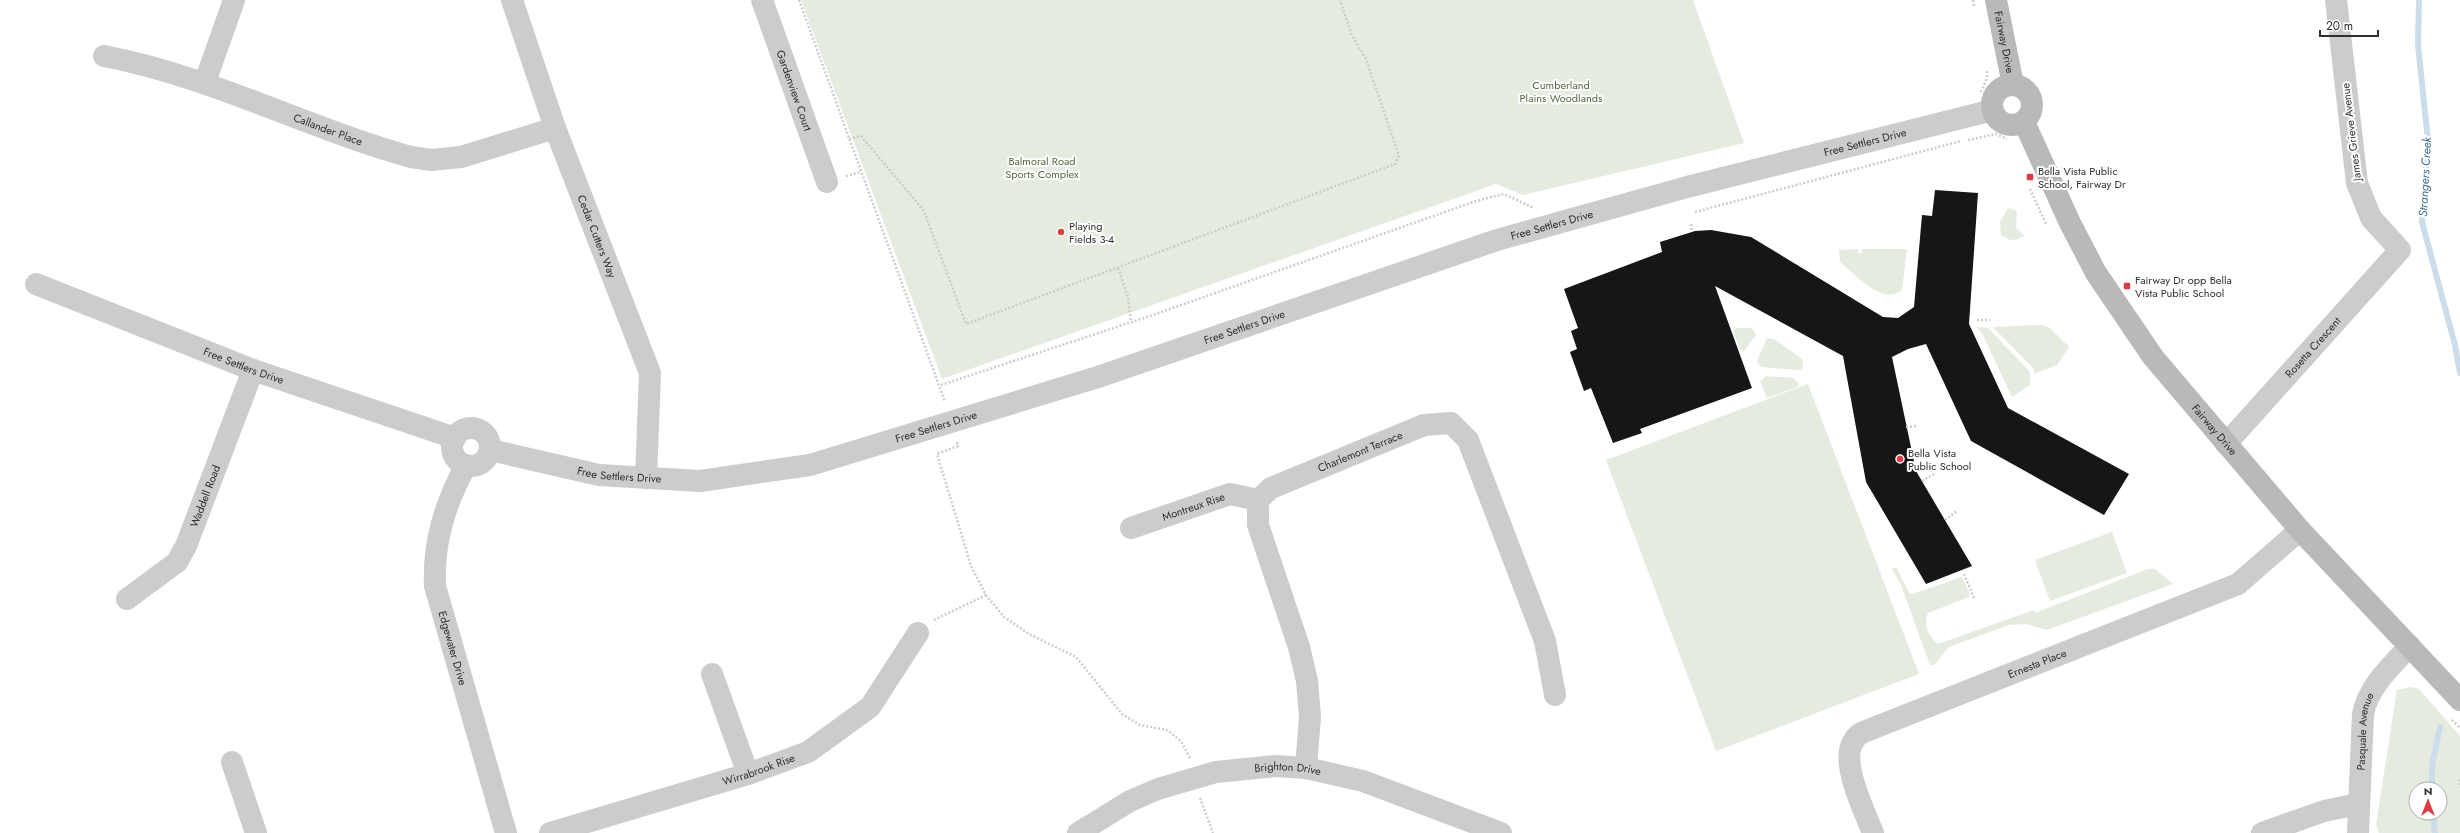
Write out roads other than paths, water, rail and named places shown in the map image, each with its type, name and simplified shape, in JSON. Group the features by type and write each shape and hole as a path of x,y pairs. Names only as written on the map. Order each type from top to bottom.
{"street":[{"path":"205,82 234,0"},
{"name":"Cedar Cutters Way","path":"512,0 555,128 650,373 646,478"},
{"name":"Gardenview Court","path":"762,0 827,182"},
{"name":"Fairway Drive","path":"1996,0 2013,84"},
{"name":"James Grieve Avenue","path":"2336,0 2357,183 2371,218 2400,250"},
{"name":"Callander Place","path":"104,56 137,62 205,82 411,157 431,160 461,157 555,128"},
{"path":"2013,84 2025,89 2032,99 2032,112 2024,122 2018,124 2004,123 1998,119 1993,110 1992,100 1995,94 2000,89 2013,84"},
{"name":"Free Settlers Drive","path":"490,450 599,476 700,481 765,473 824,461 1098,377 1497,240 1687,187 1993,110"},
{"name":"Fairway Drive","path":"2024,122 2070,223 2096,273 2153,357 2300,530 2460,700"},
{"name":"Rosetta Crescent","path":"2226,444 2400,250"},
{"name":"Free Settlers Drive","path":"36,284 253,370 455,438"},
{"name":"Waddell Road","path":"127,599 177,562 186,546 253,370"},
{"name":"Charlemont Terrace","path":"1258,500 1271,488 1424,425 1452,423 1468,440 1542,634 1555,695"},
{"path":"476,428 486,435 490,450 482,463 466,465 455,456 453,450 455,438 463,430 476,428"},
{"name":"Edgewater Drive","path":"466,465 454,487 438,530 435,551 435,586 506,833"},
{"name":"Montreux Rise","path":"1131,528 1230,494 1258,500"},
{"path":"1258,500 1258,525 1299,647 1307,681 1310,717 1306,768"},
{"name":"Ernesta Place","path":"1873,833 1851,776 1849,763 1849,752 1852,742 1861,733 2238,584 2300,530"},
{"name":"Wirrabrook Rise","path":"550,833 748,774 808,752 870,707 918,633"},
{"name":"Pasquale Avenue","path":"2358,833 2358,804 2365,702 2372,689 2410,646"},
{"path":"712,674 748,774"},
{"path":"232,762 256,833"},
{"name":"Brighton Drive","path":"1078,833 1130,801 1196,777 1244,768 1306,768 1363,781 1501,833"},
{"path":"2262,833 2324,811 2358,804"}],"waterway":[{"name":"Strangers Creek","path":"2419,0 2418,45 2428,141 2422,222 2455,345 2460,373"},
{"path":"2432,781 2432,765 2440,727"},
{"path":"2434,821 2435,833"}],"place":[{"name":"Bella Vista Public School, Fairway Dr","path":"2030,177"},
{"name":"Playing Fields 3-4","path":"1061,232"},
{"name":"Fairway Dr opp Bella Vista Public School","path":"2127,286"},
{"name":"Bella Vista Public School","path":"1900,459"}],"park label":[{"name":"Cumberland Plains Woodlands","path":"1561,91"},
{"name":"Balmoral Road Sports Complex","path":"1042,167"}]}
